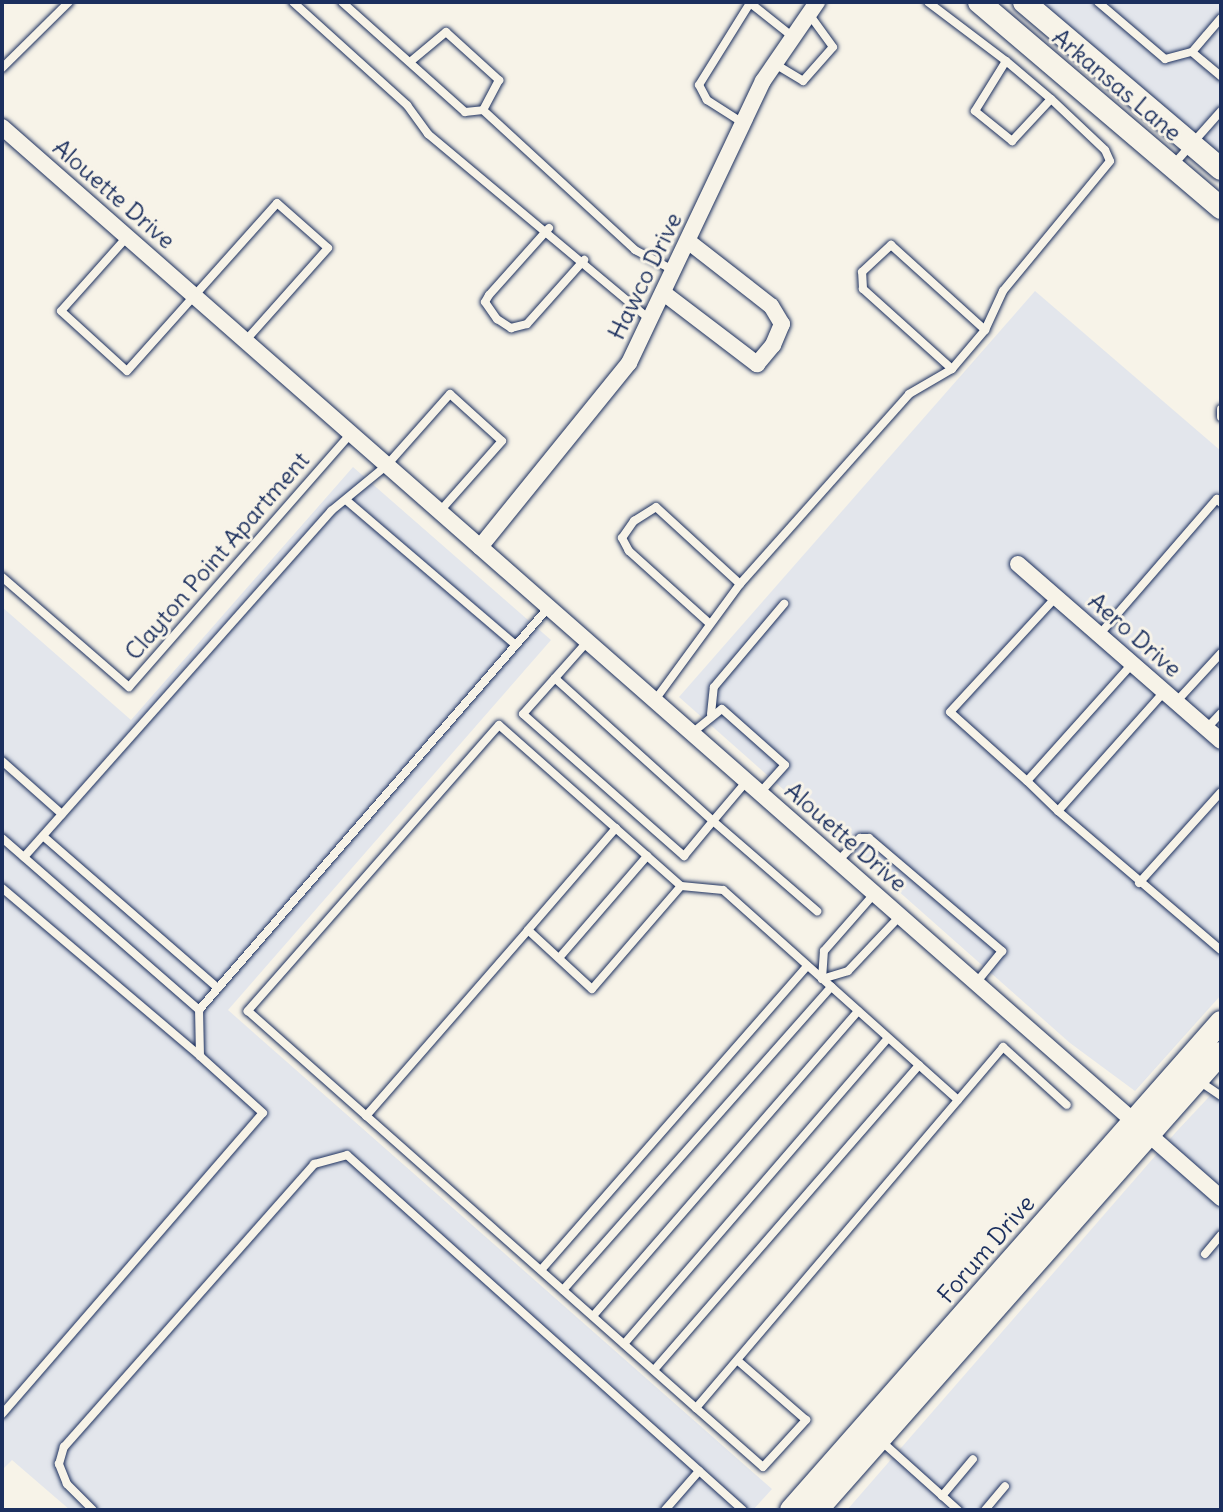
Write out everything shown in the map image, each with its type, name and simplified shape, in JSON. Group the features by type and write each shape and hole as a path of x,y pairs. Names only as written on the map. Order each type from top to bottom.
{"street":[{"name":"Arkansas Lane","path":"979,2 1221,208"},
{"name":"Arkansas Lane","path":"1028,3 1221,169"},
{"name":"Hawco Drive","path":"480,547 608,392 653,323 744,123 809,7"},
{"name":"Alouette Drive","path":"2,127 1221,1198"},
{"path":"665,294 757,364 773,345 782,324 771,306 689,242"},
{"name":"Aero Drive","path":"1018,564 1221,741"},
{"name":"Forum Drive","path":"791,1510 872,1432 1140,1126 1221,1022"},
{"name":"Forum Drive","path":"1140,1126 1221,1053"},
{"name":"Forum Drive","path":"817,1510 872,1432"}],"lane":[{"path":"2,68 69,2"},
{"path":"293,2 407,105 428,134 511,207 549,228 653,323"},
{"path":"342,2 465,112 483,110 635,250 675,271"},
{"path":"744,123 707,100 699,85 749,2 793,37"},
{"path":"655,700 689,661 709,623 740,584 909,394 952,369 985,330 1003,291 1110,161 1051,99 928,2"},
{"path":"1098,2 1165,59 1192,52 1221,18"},
{"path":"775,64 803,81 833,47 809,7"},
{"path":"410,62 446,32 499,80 483,110"},
{"path":"1192,52 1221,76"},
{"path":"1006,61 976,100 991,129 1019,140 1051,99"},
{"path":"1172,166 1221,111"},
{"path":"127,237 61,311 127,371 277,203 328,248 245,341"},
{"path":"549,228 489,295 485,302 497,319 511,328 527,324 584,260"},
{"path":"952,369 863,289 862,272 891,245 985,330"},
{"path":"24,857 346,500 387,465 450,394 502,441 440,511"},
{"path":"1221,409 1221,417"},
{"name":"Clayton Point Apartment","path":"2,577 129,687 351,433"},
{"path":"1099,635 1217,499 1221,503"},
{"path":"346,500 516,645"},
{"path":"709,623 629,551 622,538 634,521 656,507 740,584"},
{"path":"1056,597 950,712 1139,883 1221,950"},
{"path":"711,714 714,687 784,604"},
{"path":"200,1056 199,1010 549,607"},
{"path":"587,641 523,714 684,856 713,821 785,765 722,709 711,714 692,733"},
{"path":"1058,811 1170,697 1221,653"},
{"path":"1027,781 1132,664"},
{"path":"555,678 817,911"},
{"path":"1207,728 1221,713"},
{"path":"737,1360 806,1420 763,1467 248,1011 499,725 681,886 723,890 958,1100"},
{"path":"3,765 62,814"},
{"path":"1139,883 1221,792"},
{"path":"366,1116 616,828"},
{"path":"43,836 218,988"},
{"path":"2,838 199,1010"},
{"path":"838,861 860,838 869,838 1002,951 976,983"},
{"path":"559,958 647,856"},
{"path":"528,930 592,989 681,886"},
{"path":"2,888 263,1113 2,1414"},
{"path":"822,979 824,951 875,894"},
{"path":"822,979 848,971 900,916"},
{"path":"541,1270 807,966"},
{"path":"563,1290 831,987"},
{"path":"593,1316 858,1011"},
{"path":"624,1344 888,1038"},
{"path":"696,1408 1003,1047 1067,1105"},
{"path":"654,1370 919,1065"},
{"path":"1195,1078 1221,1096"},
{"path":"93,1510 67,1484 59,1464 64,1447 314,1164 339,1155 461,1251 743,1510"},
{"path":"1205,1254 1221,1235"},
{"path":"872,1432 958,1510"},
{"path":"942,1496 973,1459"},
{"path":"665,1510 699,1471"},
{"path":"985,1510 1005,1486"}],"shaded area":[{"path":"1040,2 1221,2 1221,156 1186,125"},
{"path":"1035,291 1221,451 1221,995 1135,1091 1070,1043 679,697"},
{"path":"353,467 551,640 228,1010 772,1489 753,1510 70,1510 12,1460 2,1470 2,607 131,720"},
{"path":"1221,1084 1221,1510 847,1510 1176,1132"}]}
